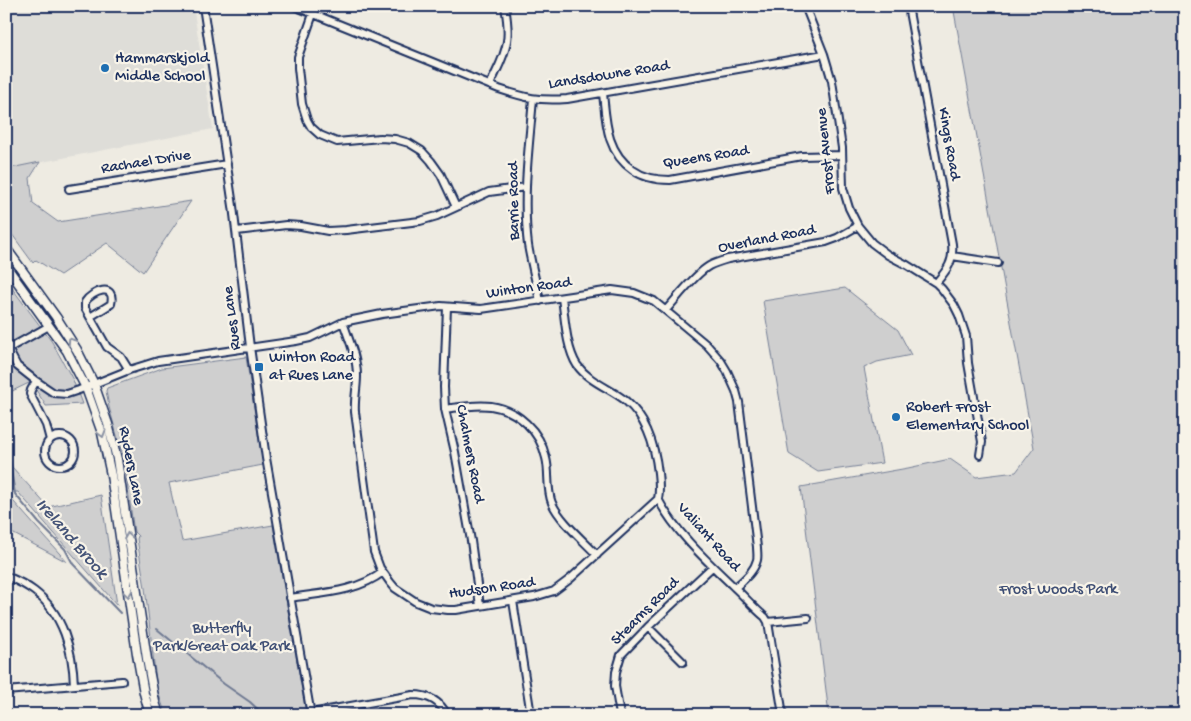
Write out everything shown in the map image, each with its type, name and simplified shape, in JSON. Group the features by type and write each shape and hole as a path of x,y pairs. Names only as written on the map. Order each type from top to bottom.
{"main road":[{"name":"Ryders Lane","path":"6,248 56,317 77,350 94,384 108,424 117,459 147,659 159,715"},
{"name":"Ryders Lane","path":"6,266 67,351 86,388 102,433 111,475 137,654 150,715"}],"street":[{"name":"Rues Lane","path":"203,6 237,231 250,347 266,458 311,714"},
{"name":"Landsdowne Road","path":"294,6 490,85 520,96 548,101 824,54"},
{"path":"490,85 508,42 505,6"},
{"name":"Frost Avenue","path":"805,6 824,54 832,81 842,155 842,175 846,198 853,218 868,239 888,256 936,283 954,305 966,336 968,363 982,442 980,455"},
{"name":"Kings Road","path":"908,6 952,244 952,256"},
{"path":"313,14 298,57 302,104 311,127 320,135 337,142 380,138 395,139 408,143 422,151 431,161 441,175 456,207"},
{"name":"Queens Road","path":"603,92 607,128 615,152 631,169 652,179 670,180 802,156 842,155"},
{"name":"Barrie Road","path":"533,99 526,187 528,245 540,301"},
{"name":"Rachael Drive","path":"69,189 227,164"},
{"path":"237,231 286,225 328,231 420,221 437,216 489,192 526,187"},
{"name":"Overland Road","path":"666,310 701,272 717,262 826,242 858,226"},
{"path":"936,283 947,269 952,256 998,264"},
{"path":"90,317 111,304 112,298 105,290 100,290 87,299 85,308 90,317 107,347 121,357 129,370"},
{"name":"Winton Road","path":"7,349 18,366 36,380 54,393 67,394 129,370 158,362 310,338 344,322 382,314 447,306 481,310 612,290 627,291 648,298 666,310 707,345 718,357 732,381 739,402 757,547 757,561 746,578 735,588"},
{"name":"Valiant Road","path":"562,298 570,348 577,364 589,378 627,402 639,416 648,432 656,457 660,491 658,499 670,519 712,567 768,622"},
{"name":"Chalmers Road","path":"447,306 445,409 455,452 480,606"},
{"name":"Hudson Road","path":"344,322 356,365 357,378 354,404 372,544 377,560 390,582 402,593 423,605 431,608 456,610 534,597 554,591 570,579 658,499"},
{"path":"7,349 49,326"},
{"path":"36,380 30,390 30,394 46,425 50,440"},
{"path":"445,409 491,406 510,412 527,424 536,434 545,453 548,466 548,491 555,509 562,519 597,555"},
{"path":"61,436 70,440 74,449 73,458 70,462 61,466 48,461 45,447 50,440 61,436"},
{"name":"Stearns Road","path":"620,715 616,672 620,655 712,567"},
{"path":"290,598 358,586 371,581 383,572"},
{"path":"6,576 35,592 44,600 58,621 72,656 74,685"},
{"path":"513,601 531,715"},
{"path":"783,715 768,622 808,618"},
{"path":"648,627 682,662"},
{"path":"6,691 122,681"},
{"path":"311,714 420,695 436,701 447,715"}],"shaded area":[{"name":"Hammarskjold Middle School","path":"6,6 193,6 213,129 6,169"}],"green space":[{"name":"Frost Woods Park","path":"953,6 1185,6 1185,715 829,715 801,487 950,459 976,477 1016,472 1034,448"},
{"path":"40,162 30,178 33,204 58,222 191,201 143,272 107,243 60,275 36,260 33,263 6,226 6,169"},
{"path":"6,280 52,342 73,380 82,404 46,406 31,382 6,394"},
{"path":"845,288 898,330 911,355 877,362 864,368 882,463 818,472 789,454 763,301"},
{"name":"Butterfly Park/Great Oak Park","path":"246,357 263,465 169,483 182,541 273,525 306,713 298,715 166,715 157,689 138,536 134,532 123,457 106,391 107,388 162,368"},
{"path":"6,436 12,467 48,507 101,495 117,605 18,492 6,492"},
{"path":"6,493 67,562 12,533 6,525"}],"waterway":[{"name":"Ireland Brook","path":"6,448 15,494 39,523 65,549 73,564 120,613"},
{"name":"Ireland Brook","path":"157,629 264,715"}],"place":[{"name":"Hammarskjold Middle School","path":"105,68"},
{"name":"Winton Road at Rues Lane","path":"259,367"},
{"name":"Robert Frost Elementary School","path":"896,417"}]}
